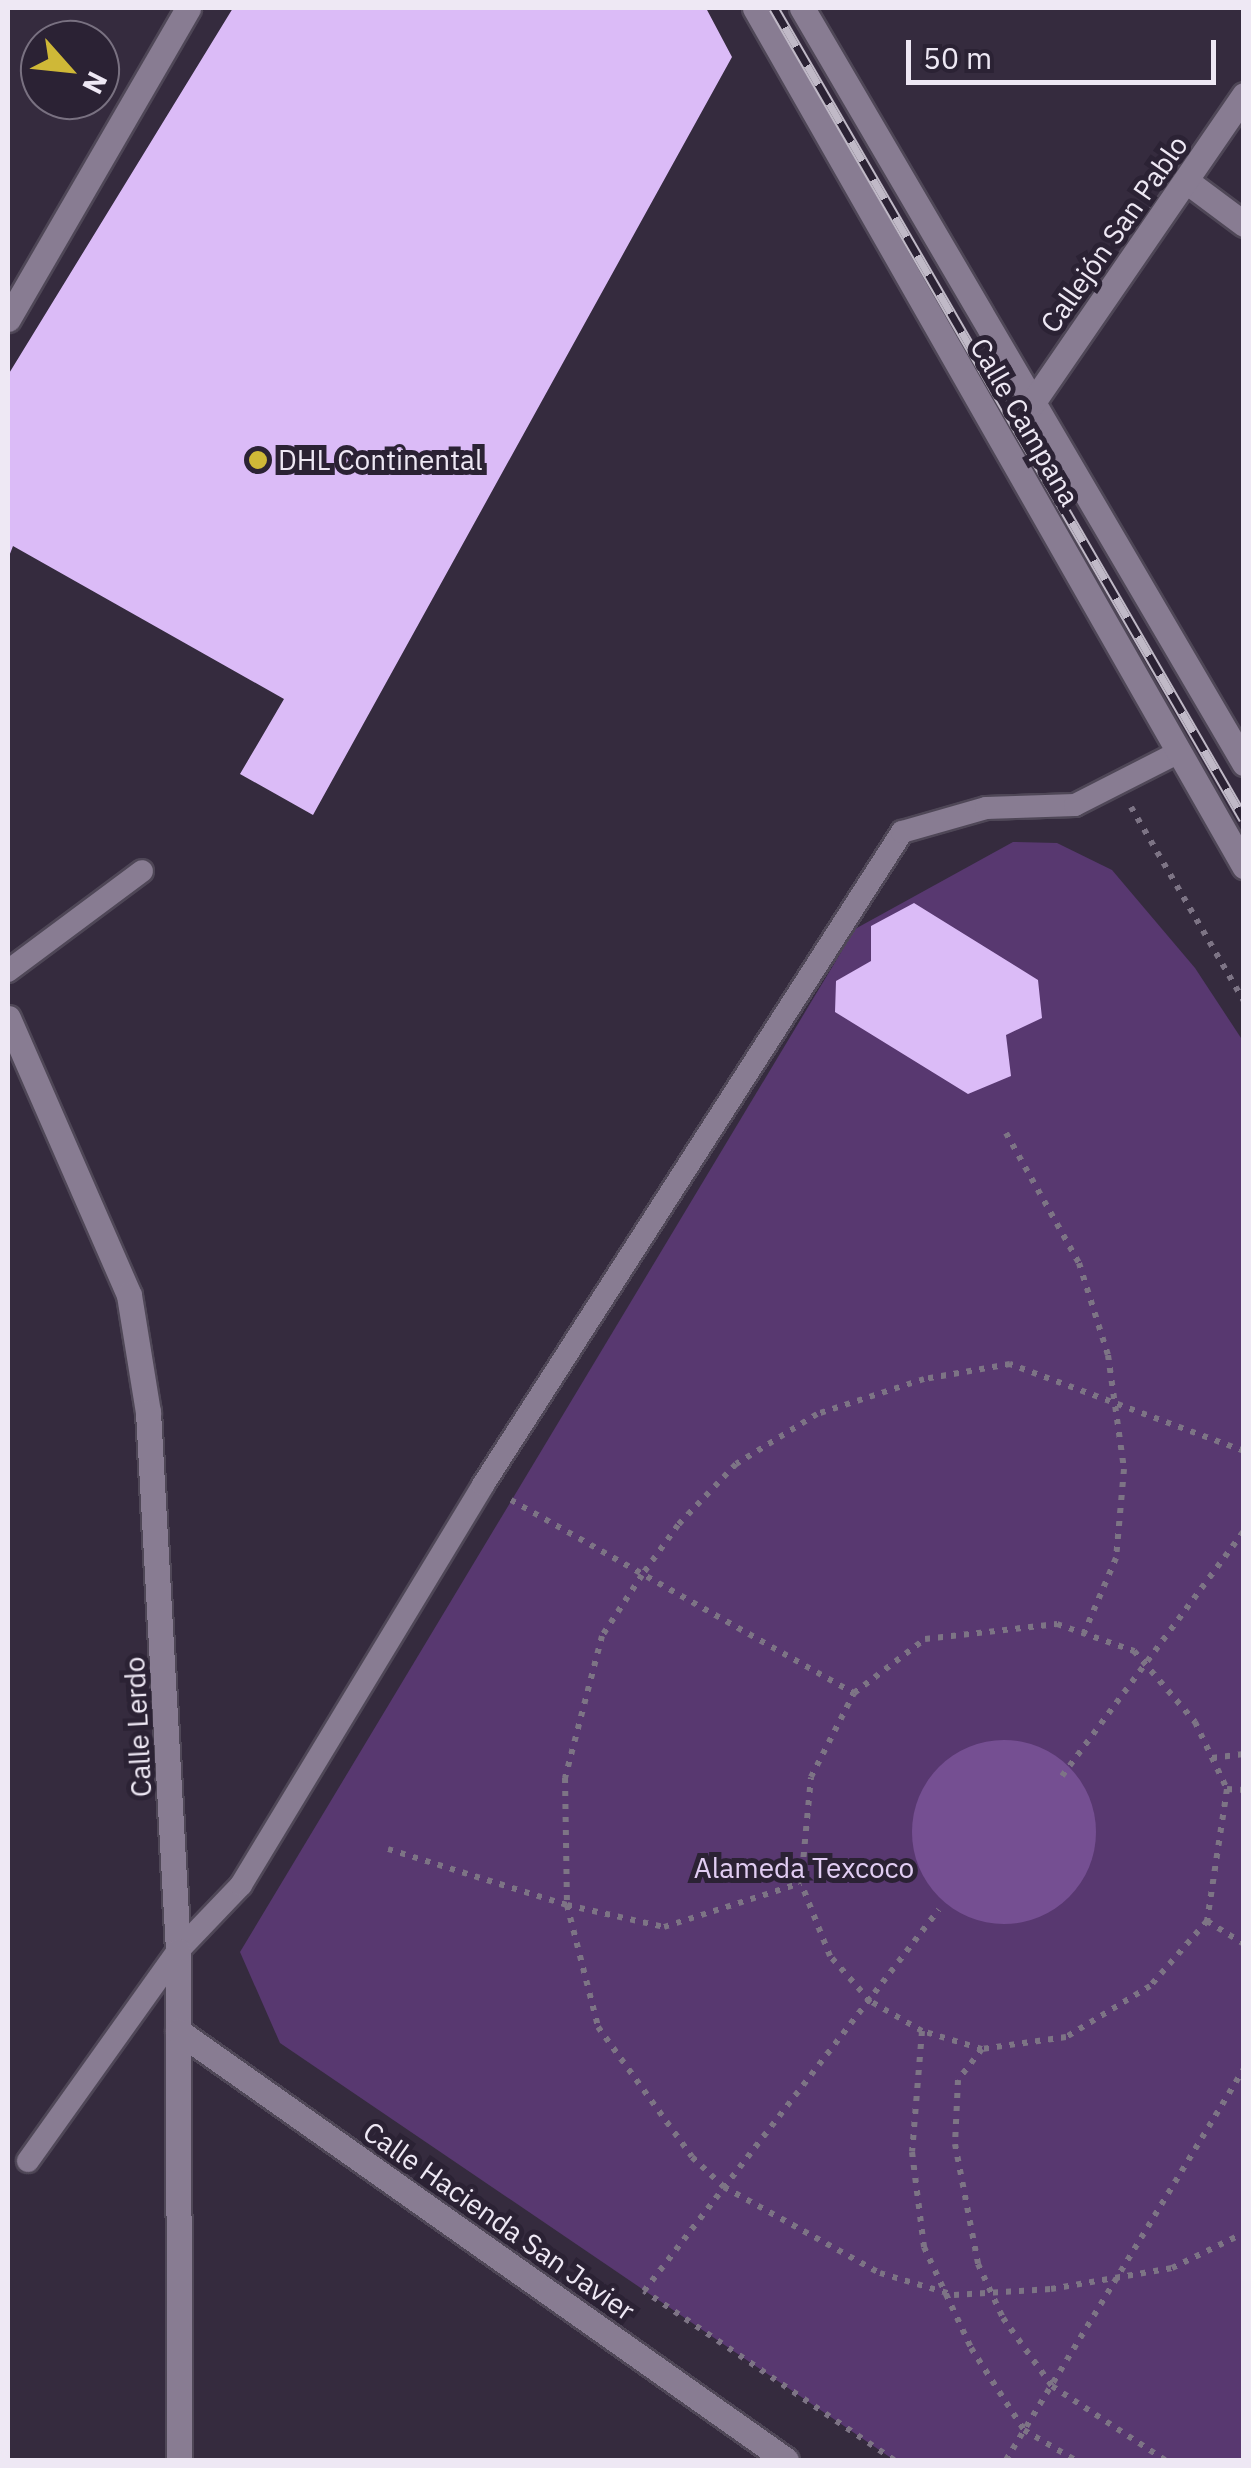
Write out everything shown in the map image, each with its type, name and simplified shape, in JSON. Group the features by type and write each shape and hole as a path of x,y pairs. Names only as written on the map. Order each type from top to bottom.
{"street":[{"path":"10,310 188,8"},
{"name":"Calle Campana","path":"754,8 1244,866"},
{"name":"Calle Campana","path":"802,8 1244,763"},
{"name":"Callejón San Pablo","path":"1031,405 1189,183 1244,95"},
{"path":"1189,183 1244,224"},
{"name":"Calle Lerdo","path":"8,1018 129,1295 148,1412 178,1951 179,2460"},
{"name":"Calle Hacienda San Javier","path":"178,2031 786,2460"}],"lane":[{"path":"28,2161 178,1951 241,1885 483,1485 902,832 986,808 1075,805 1179,752"},
{"path":"8,971 142,871"}],"path":[{"path":"1117,784 1244,1001"},
{"path":"1006,1133 1079,1263 1108,1355 1124,1469 1116,1558 1084,1634"},
{"path":"1244,1451 1010,1364 924,1379 816,1414 736,1464 678,1525 642,1575 602,1636 565,1778 566,1905 598,2027 692,2157 724,2187 880,2273 942,2292 992,2292 1172,2268 1244,2233"},
{"path":"483,1485 854,1693"},
{"path":"1062,1776 1244,1531"},
{"path":"1057,1624 1084,1634 1148,1662 1195,1722 1227,1789 1206,1921 1150,1986 1066,2037 982,2049 922,2031 870,2001 830,1956 801,1883 811,1778 854,1693 925,1639 1057,1624"},
{"path":"1212,1758 1244,1754"},
{"path":"1227,1789 1244,1790"},
{"path":"388,1849 566,1905 664,1927 801,1883"},
{"path":"894,2460 644,2290 940,1910"},
{"path":"1206,1921 1244,1944"},
{"path":"922,2031 912,2152 915,2208 942,2292 1024,2430 1075,2460"},
{"path":"982,2049 958,2080 955,2144 978,2264 1052,2386 1166,2460"},
{"path":"1006,2460 1244,2069"}],"green space":[{"name":"Alameda Texcoco","path":"1013,842 1057,843 1112,870 1195,968 1243,1041 1243,2460 894,2460 280,2043 240,1952 855,929"}],"shaded area":[{"path":"1004,1740 1039,1747 1069,1767 1089,1797 1096,1832 1089,1867 1069,1897 1039,1917 1004,1924 969,1917 939,1897 919,1867 912,1832 919,1797 939,1767 969,1747"}],"building":[{"name":"DHL Continental","path":"233,8 706,8 732,57 313,815 240,774 284,699 13,546 8,559 8,375"},
{"path":"914,903 1038,980 1042,1018 1006,1035 1011,1076 968,1094 835,1012 836,981 871,961 871,926"}],"railway":[{"path":"774,8 1244,819"}],"place":[{"name":"DHL Continental","path":"258,460"}]}
